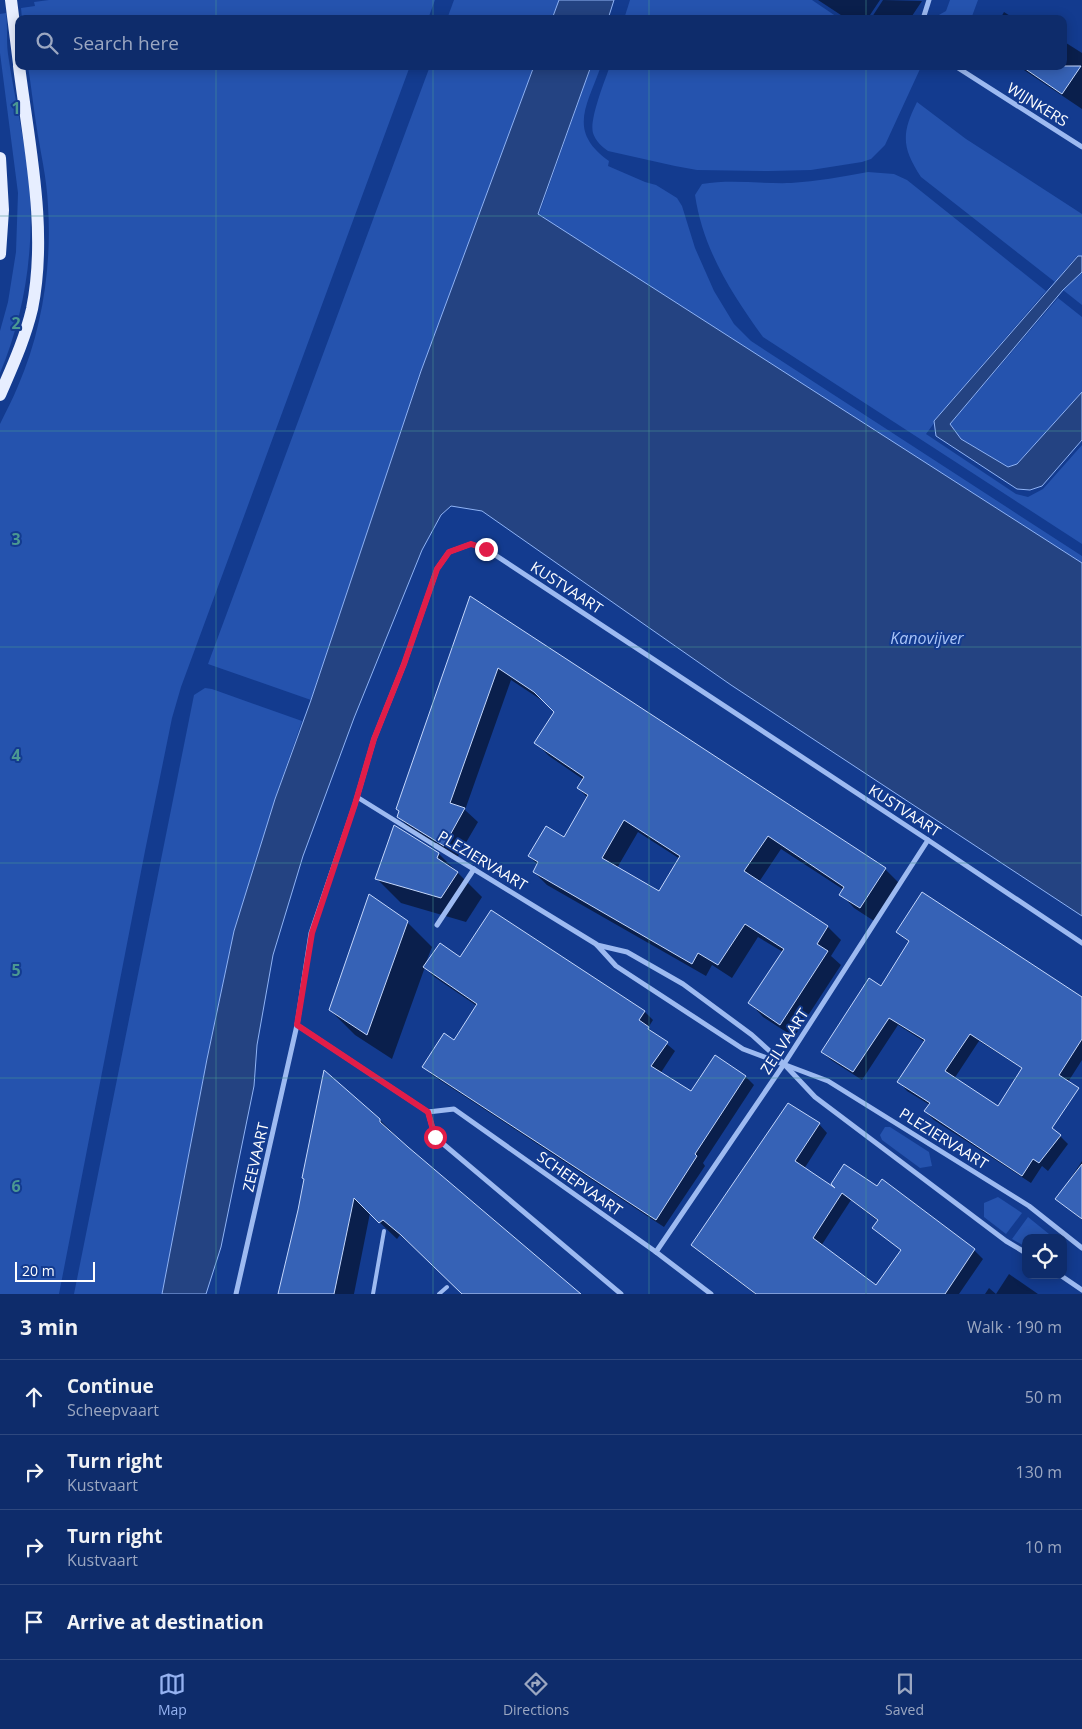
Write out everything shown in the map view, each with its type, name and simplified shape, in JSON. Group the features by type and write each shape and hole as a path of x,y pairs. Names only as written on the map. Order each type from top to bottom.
{"main road":[{"path":"11,0 15,32"},
{"path":"0,395 26,331 32,308 37,274 37,206 20,70"},
{"path":"0,158 3,210 0,254"}],"street":[{"path":"925,15 929,0"},
{"name":"WIJNKERS","path":"961,70 1082,147"},
{"name":"KUSTVAART","path":"297,1025 312,933 374,739 404,664 437,569 449,552 471,544 486,549 1082,943"},
{"name":"PLEZIERVAART","path":"357,797 596,944 616,966 743,1049 828,1081 1029,1206 1082,1248"},
{"name":"ZEILVAART","path":"656,1252 784,1064 928,840"},
{"path":"437,925 474,869"},
{"name":"PLEZIERVAART","path":"596,944 628,952 682,984 752,1035 784,1064 815,1097 1006,1241 1022,1251"},
{"path":"297,1025 428,1112 435,1137 620,1294"},
{"name":"ZEEVAART","path":"236,1294 297,1025"},
{"name":"SCHEEPVAART","path":"428,1112 454,1109 656,1252 711,1294"},
{"path":"1066,1279 1082,1290"}],"lane":[{"path":"374,1294 384,1231"},
{"path":"439,1294 446,1287"}],"shaded area":[{"path":"49,0 435,0 429,15 22,15 21,8 35,6 34,2"},
{"path":"454,0 559,0 553,15 448,15"},
{"path":"630,0 812,0 834,15 625,15"},
{"path":"950,0 978,0 972,15 939,15 946,11"},
{"path":"6,13 8,54 29,182 31,231 22,304 9,350 0,373 0,331 8,302 16,252 18,193 0,53 0,14"},
{"path":"29,70 409,70 181,687 172,718 59,1294 0,1294 0,424 16,391 33,343 44,298 47,275 48,206"},
{"path":"429,70 533,70 421,371 311,700 208,664"},
{"path":"590,70 600,70 586,106 584,117 584,128 588,139 596,150 609,161 608,166 656,185 677,198 682,206 695,248 714,291 734,324 751,341 1082,556 1082,563 538,217"},
{"path":"609,70 920,70 885,145 871,159 811,170 697,170 608,151 595,138 593,133 593,119"},
{"path":"917,102 966,139 1082,214 1082,256 1077,256 1055,282 921,177 910,158 906,141 908,123"},
{"path":"868,172 894,174 907,180 1046,291 946,407 926,434 1016,494 1028,497 1043,489 1082,445 1082,544 763,337 740,304 720,270 704,234 699,215 695,195 702,184 735,182 791,183 830,179"},
{"path":"1082,272 1082,305 1063,290"},
{"path":"1058,298 1082,317 1082,392 1017,464 1008,467 961,439 950,424"},
{"path":"205,688 302,721 275,799 234,931 207,1059 162,1294 74,1294 194,695"},
{"path":"885,1127 890,1127 929,1152 932,1166 920,1168 882,1140 880,1135"},
{"path":"998,1197 1022,1213 1006,1234 984,1217 984,1203"},
{"path":"1028,1217 1049,1234 1022,1234 1022,1245 1012,1239"}],"water":[{"path":"559,0 614,0 609,15 553,15"},
{"name":"Kanovijver","path":"533,70 590,70 538,214 1082,563 1082,916 731,685 482,511 451,506 441,515 422,550 354,718 303,856 273,955 257,1045 254,1086 221,1247 206,1294 162,1294 207,1059 234,931 275,799 311,700 421,371"},
{"path":"1078,256 1082,256 1082,272 1063,290 950,424 961,439 1008,467 1017,464 1082,392 1082,440 1042,486 1030,490 1017,489 936,436 934,421"}],"building":[{"path":"1067,66 1081,66 1062,94 1027,70 1067,70"},
{"path":"470,596 886,868 860,908 839,895 844,887 768,836 744,871 828,926 817,944 828,951 780,1025 748,1003 784,949 745,924 718,965 698,953 692,964 533,872 538,862 528,856 546,826 564,837 588,795 577,788 584,777 534,743 554,712 534,692 498,668 450,803 465,808 444,846 397,817 399,811 396,809","holes":["624,820 680,856 659,891 602,858"]},
{"path":"394,825 439,853 437,858 458,872 441,898 375,879"},
{"path":"922,892 1082,997 1082,1039 1059,1075 1079,1088 1052,1128 1061,1135 1039,1163 1033,1159 1022,1176 924,1111 930,1103 897,1082 925,1040 889,1018 853,1072 821,1052 869,978 881,986 909,941 896,932","holes":["970,1034 1022,1068 998,1106 945,1071"]},
{"path":"369,894 408,921 367,1035 329,1010"},
{"path":"491,910 645,1011 639,1020 649,1027 648,1029 668,1042 651,1066 691,1091 715,1055 746,1076 695,1154 697,1156 656,1220 422,1067 444,1033 454,1040 477,1004 423,967 440,943 460,957"},
{"path":"324,1070 380,1119 380,1122 408,1147 581,1294 462,1294 401,1235 383,1220 379,1223 354,1198 334,1294 278,1294 298,1210 304,1179 302,1178"},
{"path":"788,1103 820,1123 795,1161 835,1188 831,1184 844,1164 877,1186 882,1179 975,1249 945,1294 756,1294 691,1245","holes":["842,1193 878,1220 872,1228 901,1250 876,1285 813,1238"]},
{"path":"1082,1164 1082,1219 1055,1199"}],"route":[{"path":"435,1137 428,1112 297,1025 312,933 355,804 374,739 404,664 437,569 449,552 471,544 486,549"}]}
